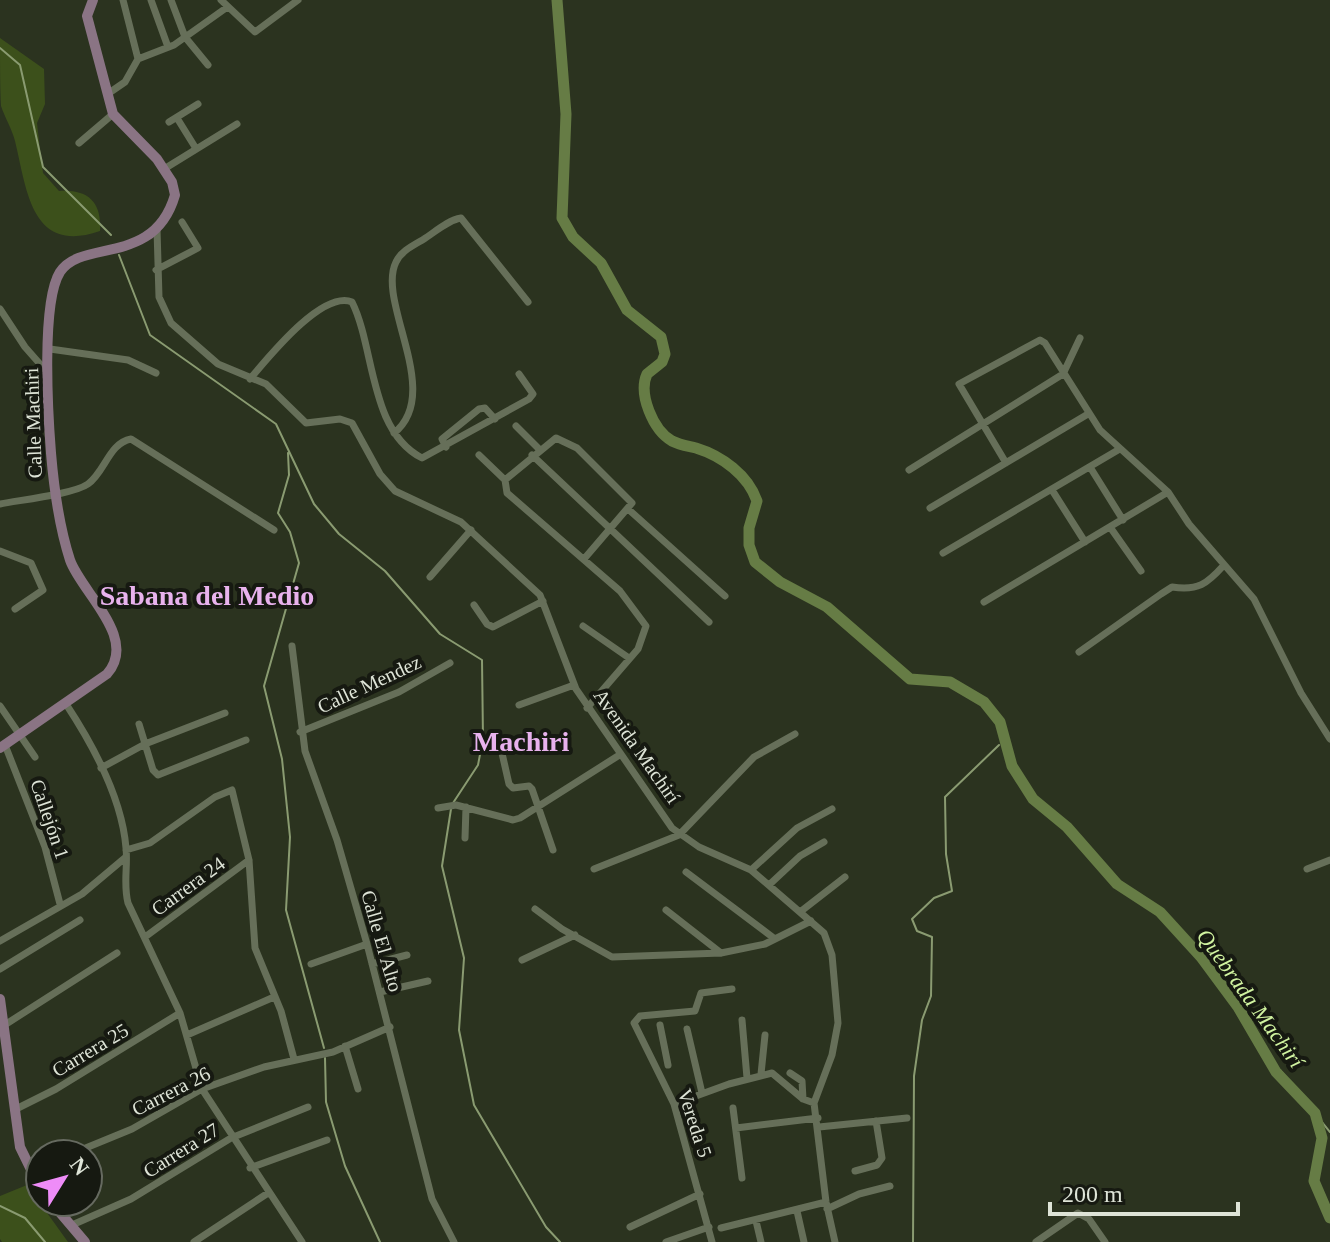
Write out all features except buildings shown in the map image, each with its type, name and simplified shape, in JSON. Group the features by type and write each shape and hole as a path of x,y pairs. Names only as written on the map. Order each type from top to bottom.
{"street":[{"path":"93,0 87,16 113,114 164,169 195,147 237,124"},
{"path":"123,0 138,59"},
{"path":"151,0 168,47"},
{"path":"171,0 185,37 208,65"},
{"path":"221,0 255,32 293,1"},
{"path":"109,93 125,82 138,59 168,47 226,8"},
{"path":"195,147 173,120 198,104"},
{"path":"79,143 113,114"},
{"name":"Avenida Machirí","path":"164,169 175,195 157,229 156,270 159,297 171,323 218,364 266,384 306,423 340,419 352,423 380,474 395,491 450,515 471,530 543,601 574,685 587,708 679,835 751,870 824,933 831,949 838,1009 835,1046 814,1103"},
{"path":"394,433 404,425 410,396 411,365 392,279 397,260 405,251 461,218 528,302"},
{"path":"156,270 198,248 182,222"},
{"name":"Calle Machiri","path":"66,704 113,667 114,642 110,627 72,565 54,492 47,372 53,302 61,270 70,261 128,245 157,229"},
{"path":"250,379 314,313 345,300 355,309 370,371 394,433 422,458 495,419 533,394 519,374"},
{"path":"0,309 25,347 47,372"},
{"path":"909,470 1063,374 1080,338"},
{"path":"1006,463 959,384 1034,342 1045,343 1088,414 1118,450 1168,492 1254,599 1301,693 1330,739"},
{"path":"50,349 128,360 156,373"},
{"path":"446,447 442,439 479,409 485,408 495,419"},
{"path":"930,508 1088,414"},
{"path":"516,426 609,531 709,622"},
{"path":"505,480 556,438 577,448 629,497 632,503 628,509 584,559"},
{"path":"0,504 77,490 89,483 115,448 131,439 274,530"},
{"path":"943,553 1118,450"},
{"path":"479,455 505,480 507,493 584,559 642,617 646,626 643,637 629,658 587,708"},
{"path":"1090,467 1123,520"},
{"path":"1052,490 1085,542"},
{"path":"984,602 1168,492"},
{"path":"628,509 725,596"},
{"path":"1110,527 1141,571"},
{"path":"430,577 471,530"},
{"path":"0,551 31,563 43,590 15,609"},
{"path":"1079,652 1172,587 1184,591 1203,584 1224,565"},
{"path":"474,605 493,627 543,601"},
{"path":"583,626 629,658"},
{"name":"Calle El Alto","path":"292,646 300,732 367,944 432,1199 441,1224 454,1242"},
{"name":"Calle Mendez","path":"300,732 399,692 450,663"},
{"path":"519,705 574,685"},
{"path":"2,747 66,704 101,768 126,854 124,888 180,1013 202,1089 250,1168 302,1242"},
{"path":"0,706 23,735 35,757"},
{"path":"101,768 145,744 225,713"},
{"path":"139,724 158,775 246,740"},
{"path":"594,869 679,835 754,757 795,734"},
{"path":"499,740 509,784 513,788 529,786 553,850"},
{"name":"Callejón 1","path":"2,747 45,847 60,904"},
{"path":"442,806 456,805 513,820 538,809 621,754"},
{"path":"0,941 82,894 126,854 150,843 215,797 232,790 249,860 255,948 294,1059"},
{"path":"465,838 466,807"},
{"path":"751,870 797,828 832,809"},
{"path":"769,885 800,856 824,842"},
{"name":"Carrera 24","path":"145,937 249,860"},
{"path":"1307,869 1330,860"},
{"path":"686,872 775,939"},
{"path":"800,912 845,877"},
{"path":"535,909 612,957 721,953 775,939 811,921"},
{"path":"666,910 721,953"},
{"path":"0,969 80,920"},
{"path":"522,960 575,935"},
{"path":"311,964 367,944"},
{"path":"3,1026 117,953"},
{"path":"372,964 407,955"},
{"path":"380,992 428,981"},
{"name":"Vereda 5","path":"712,1242 674,1104 635,1018 695,1011 701,993 732,989"},
{"path":"187,1035 274,997"},
{"path":"0,999 14,1110 20,1147 24,1153"},
{"name":"Carrera 25","path":"14,1110 56,1089 180,1013"},
{"path":"742,1020 747,1078"},
{"path":"660,1025 668,1065"},
{"name":"Carrera 26","path":"104,1140 132,1129 202,1089 294,1059 333,1052 390,1027"},
{"path":"687,1029 702,1093"},
{"path":"761,1074 765,1035"},
{"path":"647,1047 664,1044"},
{"path":"345,1046 358,1089"},
{"path":"790,1073 802,1081 803,1099"},
{"path":"674,1104 761,1074 779,1076 803,1099 814,1103 826,1206 835,1242"},
{"name":"Carrera 27","path":"72,1225 131,1199 231,1138 308,1107"},
{"path":"733,1108 742,1178"},
{"path":"736,1128 907,1118"},
{"path":"855,1171 877,1165 882,1158 876,1121"},
{"path":"250,1168 327,1140"},
{"path":"721,1228 826,1206 890,1186"},
{"path":"194,1242 268,1193"},
{"path":"630,1227 700,1194"},
{"path":"797,1211 804,1242"},
{"path":"1036,1242 1078,1213 1089,1219 1105,1242"},
{"path":"66,1218 85,1242"},
{"path":"756,1221 761,1242"},
{"path":"666,1242 709,1227"},
{"path":"211,1231 217,1242"}],"green space":[{"path":"0,38 44,69 45,104 37,123 43,173 59,191 78,192 91,199 99,212 100,231 77,236 59,234 46,226 36,213 14,137 1,106"},
{"path":"24,1186 24,1218 51,1218 68,1242 2,1242 0,1196"}],"waterway":[{"name":"Quebrada Machirí","path":"557,0 566,114 562,218 573,237 601,263 627,310 661,337 665,354 662,362 647,374 644,391 653,420 672,441 715,456 733,468 747,483 757,501 749,528 749,545 755,562 780,582 827,607 910,679 950,682 984,702 1000,722 1012,766 1033,799 1067,827 1117,884 1160,912 1201,957 1238,1007 1276,1072 1315,1113 1322,1138 1314,1181 1330,1218"},
{"path":"0,48 20,65 43,167 111,235"},
{"path":"119,255 150,335 276,424 314,504 339,534 385,571 440,634 482,660 483,739 478,765 453,803"},
{"path":"288,453 289,475 278,513 290,532 299,563 264,686 282,759 290,837 286,910 324,1048"},
{"path":"913,1242 914,1076 922,1020 931,996 932,937 917,931 912,919 934,898 952,891 946,854 945,797 999,745"},
{"path":"451,809 442,866 464,958 459,1030 474,1105 546,1227 560,1242"},
{"path":"325,1058 326,1102 345,1166 380,1242"},
{"name":"Quebrada Machirí","path":"1280,1070 1330,1132"},
{"path":"0,1206 25,1218 45,1242"}],"district":[{"name":"Sabana del Medio","path":"207,595"},
{"name":"Machiri","path":"521,741"}]}
